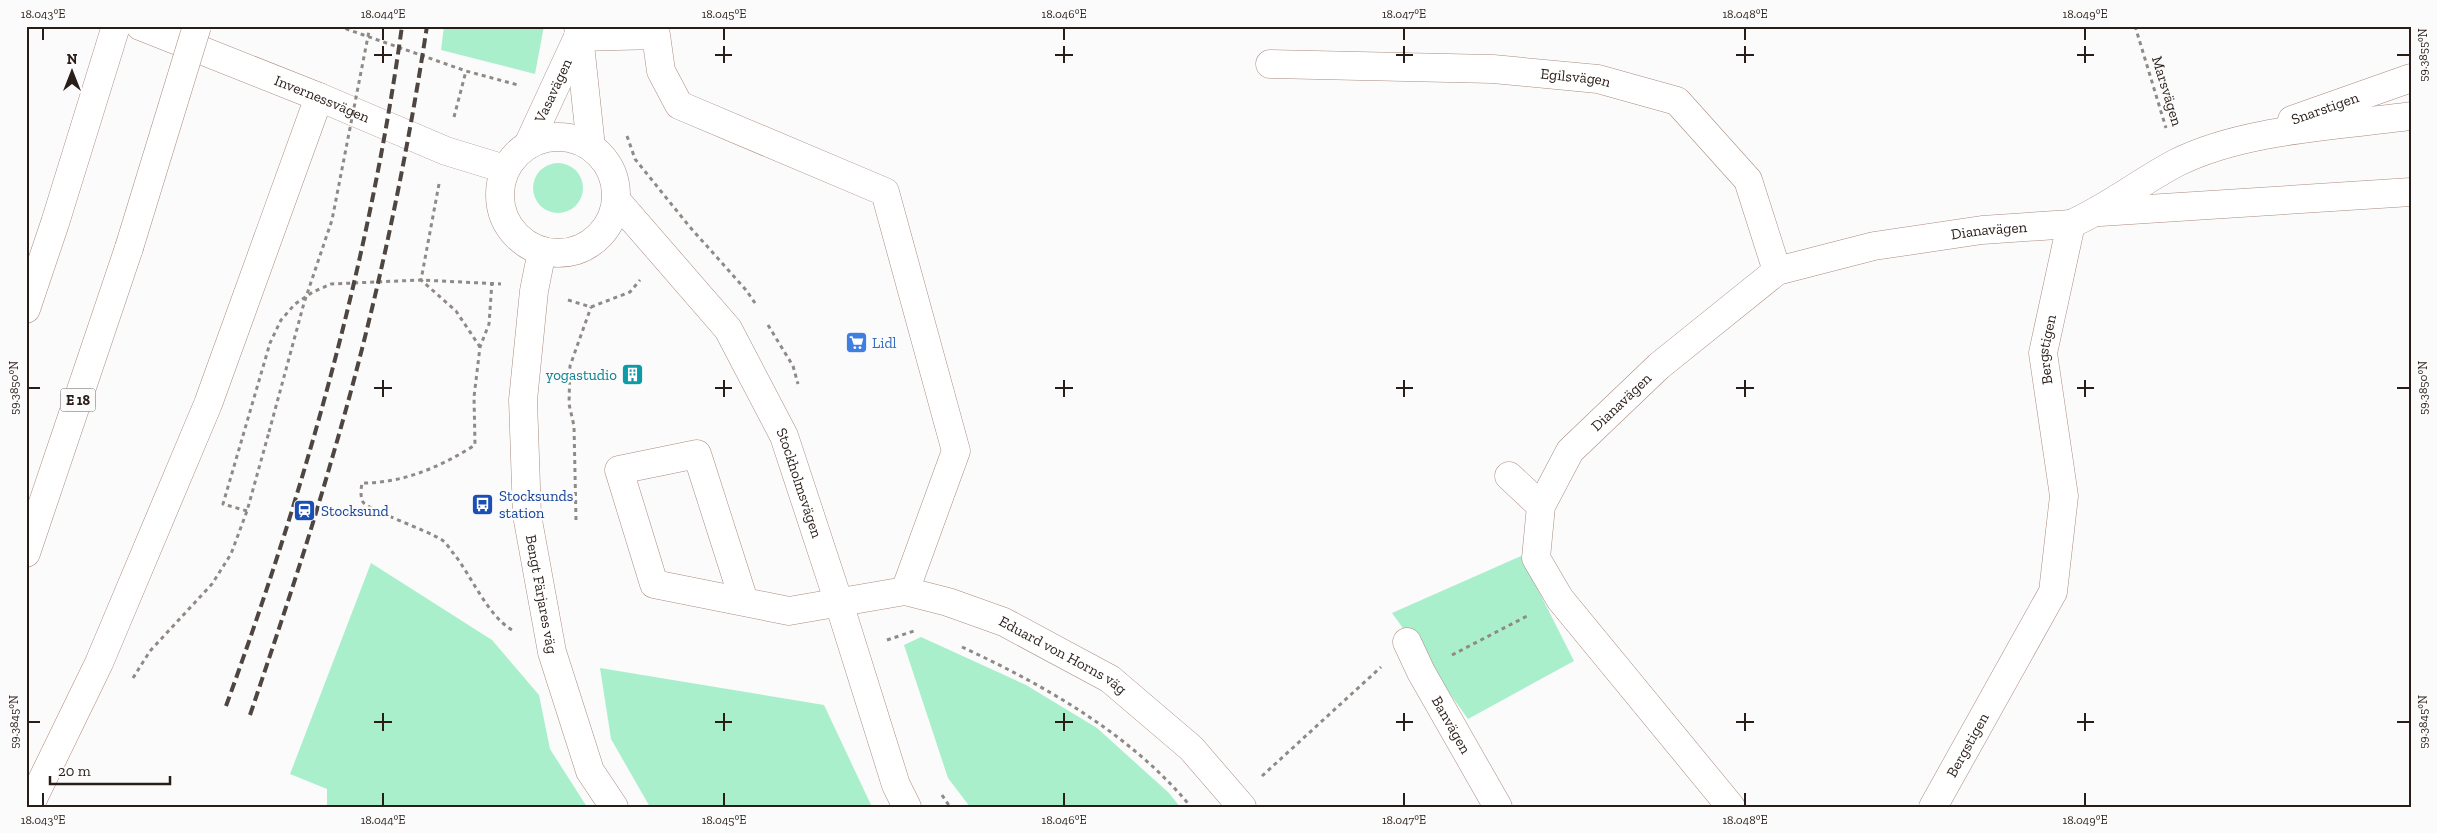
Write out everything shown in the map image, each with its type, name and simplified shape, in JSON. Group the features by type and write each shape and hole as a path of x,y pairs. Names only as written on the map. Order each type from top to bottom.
{"main road":[{"path":"26,308 55,223 116,26"},
{"name":"Invernessvägen","path":"140,26 318,97 446,152 505,170"},
{"name":"E 18","path":"26,553 129,248 197,26"},
{"path":"578,31 656,35 661,71 679,105 885,192 956,451 905,591"},
{"name":"Vasavägen","path":"528,145 578,31"},
{"name":"Vasavägen","path":"578,31 591,148"},
{"name":"Egilsvägen","path":"1270,64 1493,69 1598,79 1677,101 1748,180 1777,271"},
{"name":"Snarstigen","path":"2239,139 2411,78"},
{"path":"29,807 99,663 208,404 318,97"},
{"path":"2071,224 2098,212 2177,163 2239,139 2411,116"},
{"path":"567,137 591,148 606,162 614,180 616,200 612,215 602,232 587,246 568,252 542,251 523,242 509,228 501,209 500,189 505,170 513,158 528,145 547,138 567,137"},
{"path":"2098,212 2411,192"},
{"name":"Stockholmsvägen","path":"616,200 728,329 784,436 839,602 896,785 907,807"},
{"name":"Dianavägen","path":"1731,807 1560,598 1536,558 1541,506 1570,451 1660,366 1777,271 1874,246 1982,230 2071,224"},
{"name":"Bergstigen","path":"1933,807 2053,592 2064,496 2043,353 2071,224"},
{"name":"Bengt Färjares väg","path":"542,251 534,291 523,400 527,515 552,652 590,771 614,807"},
{"name":"Eduard von Horns väg","path":"744,601 697,454 619,470 654,584 789,610 905,591 948,602 1004,622 1110,679 1191,748 1239,803"},
{"path":"1509,476 1541,506"},
{"name":"Banvägen","path":"1406,642 1421,672 1498,807"}],"path":[{"path":"338,26 348,29 347,26"},
{"path":"131,681 150,651 212,584 231,554 247,511 304,303 332,220 370,26"},
{"name":"Marsvägen","path":"2135,26 2177,163"},
{"path":"247,511 222,504 270,343 281,320 295,304 313,292 331,284 421,280 492,282 534,291 590,307 630,292 689,226"},
{"path":"421,280 456,311 480,347"},
{"path":"492,282 489,324 480,347 474,397 476,445 453,459 405,478 385,482 362,483 361,495 363,503 370,508 417,526 444,541 464,567 500,623 552,652"},
{"path":"576,520 574,426 569,404 570,366 590,307"},
{"path":"1421,672 1560,598"},
{"path":"882,641 914,630 921,632"},
{"path":"960,646 1036,683 1097,722 1169,779 1191,807"},
{"path":"1239,803 1351,695"}],"green space":[{"path":"444,26 544,26 535,74 441,50"},
{"path":"563,163 576,170 582,178 582,198 576,206 568,212 553,213 540,206 534,198 533,183 540,170 548,164"},
{"path":"1521,556 1574,661 1468,719 1392,613"},
{"path":"371,563 492,640 539,695 550,749 587,807 327,807 327,789 290,774"},
{"path":"921,637 1026,685 1097,728 1169,793 1180,807 970,807 948,778 904,645"},
{"path":"600,668 824,705 872,807 650,807 611,739"}],"railway":[{"path":"226,706 283,540 332,371 372,200 389,113 402,26"},
{"path":"250,715 314,521 362,349 409,135 427,26"}],"place":[{"name":"Lidl","path":"856,343"},
{"name":"yogastudio","path":"633,375"},
{"name":"Stocksunds station","path":"483,505"},
{"name":"Stocksund","path":"305,511"}]}
